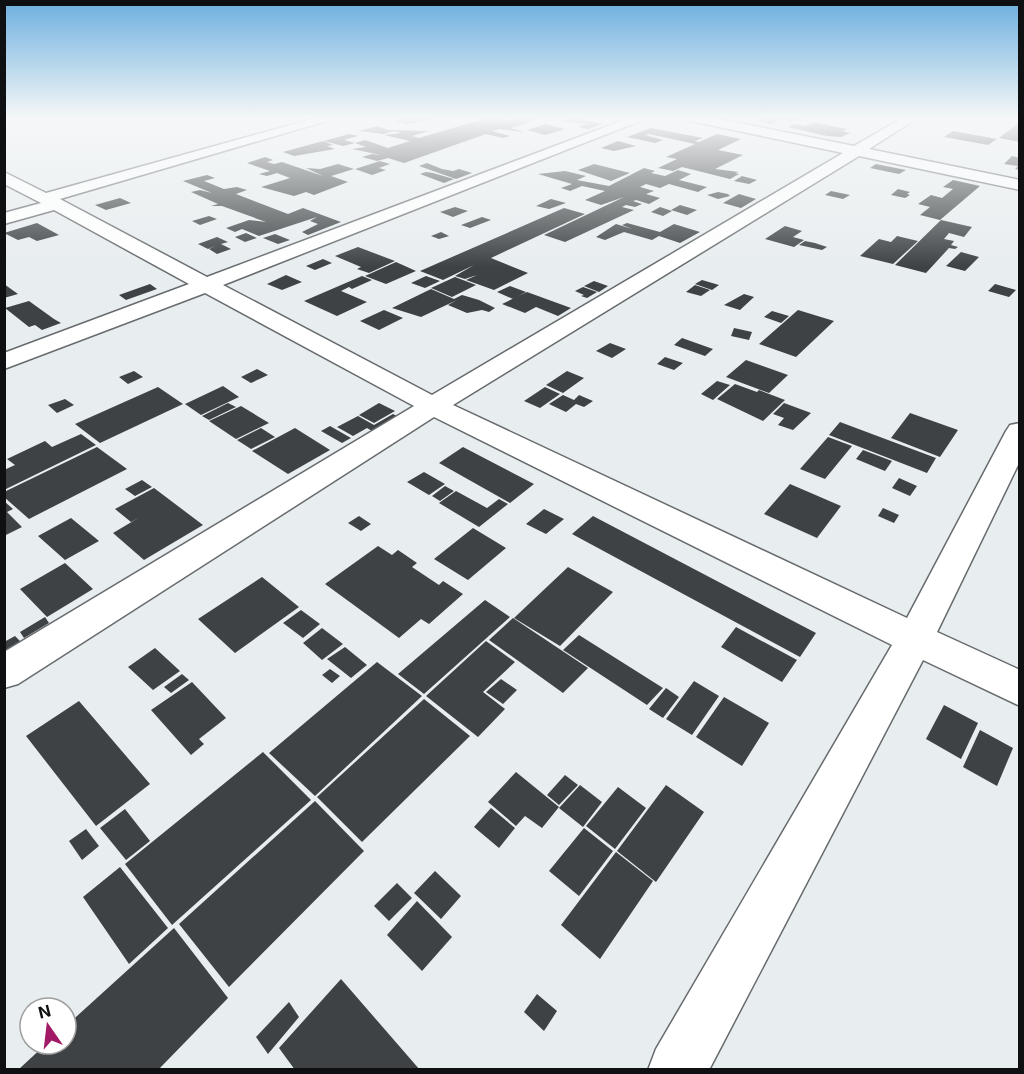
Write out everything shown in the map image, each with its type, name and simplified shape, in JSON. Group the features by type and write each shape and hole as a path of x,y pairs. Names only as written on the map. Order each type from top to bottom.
{"street":[{"path":"4,219 52,201 166,167"},
{"path":"4,362 515,167"},
{"path":"4,672 434,406 827,167"},
{"path":"933,167 1020,185"},
{"path":"4,177 434,406 1020,689"},
{"path":"676,1070 916,637 1020,431"}],"building":[{"path":"259,167 297,167 323,176 306,168 354,169 331,176 348,182 314,195 306,192 294,196 261,187 290,178 277,173 267,176 259,174 270,171"},
{"path":"381,167 379,168 386,170 372,175 355,169"},
{"path":"422,167 437,167 453,171 459,169 472,173 456,179"},
{"path":"586,167 606,167 630,173 611,181 578,170"},
{"path":"660,167 682,167 673,171 658,168"},
{"path":"682,167 719,167 715,169 739,172 730,179"},
{"path":"892,167 906,170 899,174 870,168"},
{"path":"644,168 655,171 651,173 665,176 678,170 691,174 679,180 707,187 698,192 669,184 660,188 646,184 640,187 654,191 646,194 660,198 649,204 633,201 642,204 635,207 626,205 622,207 634,210 565,242 544,235 624,197 601,205 585,200 605,191 582,186 570,191 561,188 572,184 538,174 565,171 586,176 577,180 609,186"},
{"path":"426,172 454,179 444,183 420,174"},
{"path":"207,175 215,178 204,181 224,189 237,187 247,190 236,194 288,214 303,208 341,222 308,235 302,232 318,224 310,221 317,217 259,236 242,229 235,232 226,228 249,220 266,222 222,206 211,206 218,204 191,192 200,190 212,193 183,181"},
{"path":"742,176 757,180 749,184 734,181"},
{"path":"953,180 980,186 940,220 920,215 930,207 918,204 931,195 942,198 953,189 943,187"},
{"path":"898,189 910,192 907,194 910,195 905,198 891,195"},
{"path":"831,191 850,195 843,199 825,195"},
{"path":"718,192 730,196 718,199 707,195"},
{"path":"739,194 756,199 741,208 723,203"},
{"path":"120,198 131,203 106,210 95,205"},
{"path":"551,199 566,203 549,209 536,206"},
{"path":"680,205 697,210 687,215 671,210"},
{"path":"455,207 468,211 453,217 440,212"},
{"path":"660,207 672,211 663,216 651,212"},
{"path":"564,208 585,214 491,258 528,273 494,290 466,280 477,275 465,279 455,276 474,265 443,280 420,271"},
{"path":"209,216 217,219 200,225 192,221"},
{"path":"482,217 491,220 470,228 461,225"},
{"path":"941,220 972,227 964,237 949,233 944,239 954,241 951,245 958,247 949,248 926,273 895,265"},
{"path":"37,223 59,235 37,241 29,237 18,240 4,233"},
{"path":"627,223 660,232 674,224 700,232 680,243 659,236 652,240 624,232 605,240 596,237 616,224 632,229 622,225"},
{"path":"785,226 802,231 793,237 804,240 794,247 765,239"},
{"path":"441,232 449,236 439,239 431,236"},
{"path":"246,233 257,238 245,242 235,237"},
{"path":"275,234 290,240 278,244 263,238"},
{"path":"897,236 918,241 893,264 860,256 879,239 891,242"},
{"path":"217,237 228,242 221,244 231,249 217,254 209,249 215,246 208,249 198,244"},
{"path":"805,241 827,247 822,250 799,245"},
{"path":"358,247 395,261 369,273 335,256"},
{"path":"961,252 979,257 965,271 946,266"},
{"path":"323,259 332,263 315,270 306,266"},
{"path":"396,262 416,271 386,284 365,276"},
{"path":"286,275 302,282 282,290 267,284"},
{"path":"362,276 372,280 341,291 367,302 337,316 304,301"},
{"path":"426,276 440,281 425,288 411,283"},
{"path":"455,277 476,285 452,297 431,288"},
{"path":"702,280 719,285 712,290 695,284"},
{"path":"594,281 608,286 599,292 584,286"},
{"path":"4,284 18,294 4,298"},
{"path":"150,284 157,289 126,300 119,295"},
{"path":"995,284 1016,290 1009,297 988,291"},
{"path":"695,285 710,290 701,296 686,292"},
{"path":"510,286 526,292 513,299 497,292"},
{"path":"583,287 597,292 587,298 581,296 584,295 575,291"},
{"path":"431,289 454,299 462,295 479,300 495,308 489,312 482,310 467,313 448,305 457,300 421,317 392,308"},
{"path":"527,292 571,308 558,316 536,307 525,313 502,304"},
{"path":"744,294 754,297 740,310 724,305"},
{"path":"29,301 61,323 42,330 35,325 29,327 5,308"},
{"path":"384,310 403,318 379,330 360,321"},
{"path":"798,310 834,321 796,357 759,344"},
{"path":"772,311 789,316 781,323 764,317"},
{"path":"734,328 752,332 749,340 731,336"},
{"path":"682,338 713,349 705,356 674,345"},
{"path":"610,343 626,349 612,358 596,351"},
{"path":"665,357 683,363 674,370 657,364"},
{"path":"746,360 788,375 769,393 726,377"},
{"path":"257,369 268,375 251,383 241,377"},
{"path":"134,371 143,377 128,384 119,377"},
{"path":"567,371 584,378 563,393 546,385"},
{"path":"717,381 730,385 713,400 701,394"},
{"path":"735,384 785,400 763,421 717,399"},
{"path":"223,386 239,397 201,415 185,404"},
{"path":"158,387 183,404 100,443 75,424"},
{"path":"545,387 560,394 540,408 524,401"},
{"path":"563,395 574,400 579,395 593,401 584,407 576,404 566,412 549,404"},
{"path":"65,399 74,405 57,413 48,405"},
{"path":"228,403 236,407 209,420 202,416"},
{"path":"379,403 395,411 374,423 359,415"},
{"path":"784,403 811,413 793,430 778,425 784,418 773,414"},
{"path":"241,406 269,423 236,439 209,421"},
{"path":"910,413 958,430 940,457 891,438"},
{"path":"393,414 404,420 379,435 367,428 353,436 337,427 358,416 374,425"},
{"path":"840,422 936,458 927,473 829,435"},
{"path":"330,426 351,438 342,443 321,431"},
{"path":"261,428 275,437 251,449 237,440"},
{"path":"295,428 330,450 288,474 252,451"},
{"path":"81,434 96,445 4,490 4,470 15,465 7,459 45,441 52,447"},
{"path":"828,437 852,446 825,479 800,469"},
{"path":"97,447 127,469 29,519 4,497 4,492"},
{"path":"463,447 534,484 510,503 439,463"},
{"path":"863,450 892,461 885,471 856,459"},
{"path":"424,472 445,484 429,495 407,482"},
{"path":"899,478 917,486 910,496 892,488"},
{"path":"142,480 152,487 135,496 125,489"},
{"path":"790,484 841,506 817,538 764,514"},
{"path":"445,486 454,491 440,501 432,496"},
{"path":"154,488 203,525 144,560 113,533 140,517 131,522 115,509"},
{"path":"456,491 487,508 499,499 508,504 479,527 439,503"},
{"path":"4,501 13,509 7,512 22,527 6,535"},
{"path":"883,508 899,515 894,523 878,516"},
{"path":"544,509 564,519 546,534 526,524"},
{"path":"359,516 371,524 361,531 348,523"},
{"path":"593,516 816,633 800,657 572,534"},
{"path":"71,518 99,541 65,560 38,536"},
{"path":"473,528 506,548 468,580 434,559"},
{"path":"378,546 392,555 398,550 417,563 412,567 439,585 443,581 463,594 429,624 421,619 399,638 325,584"},
{"path":"65,563 93,589 47,617 20,589"},
{"path":"568,567 613,592 560,646 514,618"},
{"path":"262,577 299,607 235,653 198,619"},
{"path":"485,600 510,617 424,694 398,674"},
{"path":"301,610 320,624 303,638 283,623"},
{"path":"45,617 49,623 24,638 20,632"},
{"path":"513,618 588,668 563,693 489,640"},
{"path":"736,627 797,660 782,682 721,647"},
{"path":"322,628 343,644 322,660 303,643"},
{"path":"579,635 663,688 647,705 563,650"},
{"path":"15,636 25,646 4,659 4,642"},
{"path":"486,641 515,662 483,692 505,709 478,737 426,696"},
{"path":"345,647 367,665 351,678 327,659"},
{"path":"155,648 180,671 153,690 128,667"},
{"path":"377,662 422,696 315,796 269,753"},
{"path":"330,669 340,676 332,683 322,675"},
{"path":"182,674 189,680 171,693 164,687"},
{"path":"501,679 517,690 503,704 486,692"},
{"path":"694,681 719,696 692,735 666,719"},
{"path":"192,682 226,718 199,739 204,744 191,755 151,710"},
{"path":"666,688 679,697 663,718 649,709"},
{"path":"724,697 769,723 742,766 696,737"},
{"path":"424,699 470,736 362,842 317,797"},
{"path":"79,701 150,784 96,826 26,736"},
{"path":"944,705 978,723 961,759 926,739"},
{"path":"980,730 1013,748 997,786 963,767"},
{"path":"263,752 311,800 172,925 125,864"},
{"path":"516,772 559,807 542,828 525,816 516,826 488,802"},
{"path":"565,775 578,785 559,805 547,795"},
{"path":"580,785 602,802 583,827 559,808"},
{"path":"666,785 704,812 656,882 617,851"},
{"path":"618,787 646,808 615,849 586,826"},
{"path":"315,801 364,851 229,987 179,924"},
{"path":"491,808 515,828 499,848 474,827"},
{"path":"125,809 150,841 126,860 100,828"},
{"path":"584,828 613,851 579,896 549,871"},
{"path":"86,829 99,846 82,860 69,841"},
{"path":"616,852 653,881 600,959 561,925"},
{"path":"120,867 168,928 129,964 83,897"},
{"path":"435,871 461,896 441,919 414,893"},
{"path":"397,883 412,898 389,921 374,906"},
{"path":"417,901 452,937 422,971 387,935"},
{"path":"174,928 228,998 158,1070 18,1070 33,1056 78,1056 78,1015"},
{"path":"341,979 420,1070 295,1070 279,1048"},
{"path":"537,994 557,1011 544,1031 524,1012"},
{"path":"289,1002 299,1017 268,1054 256,1037"}]}
